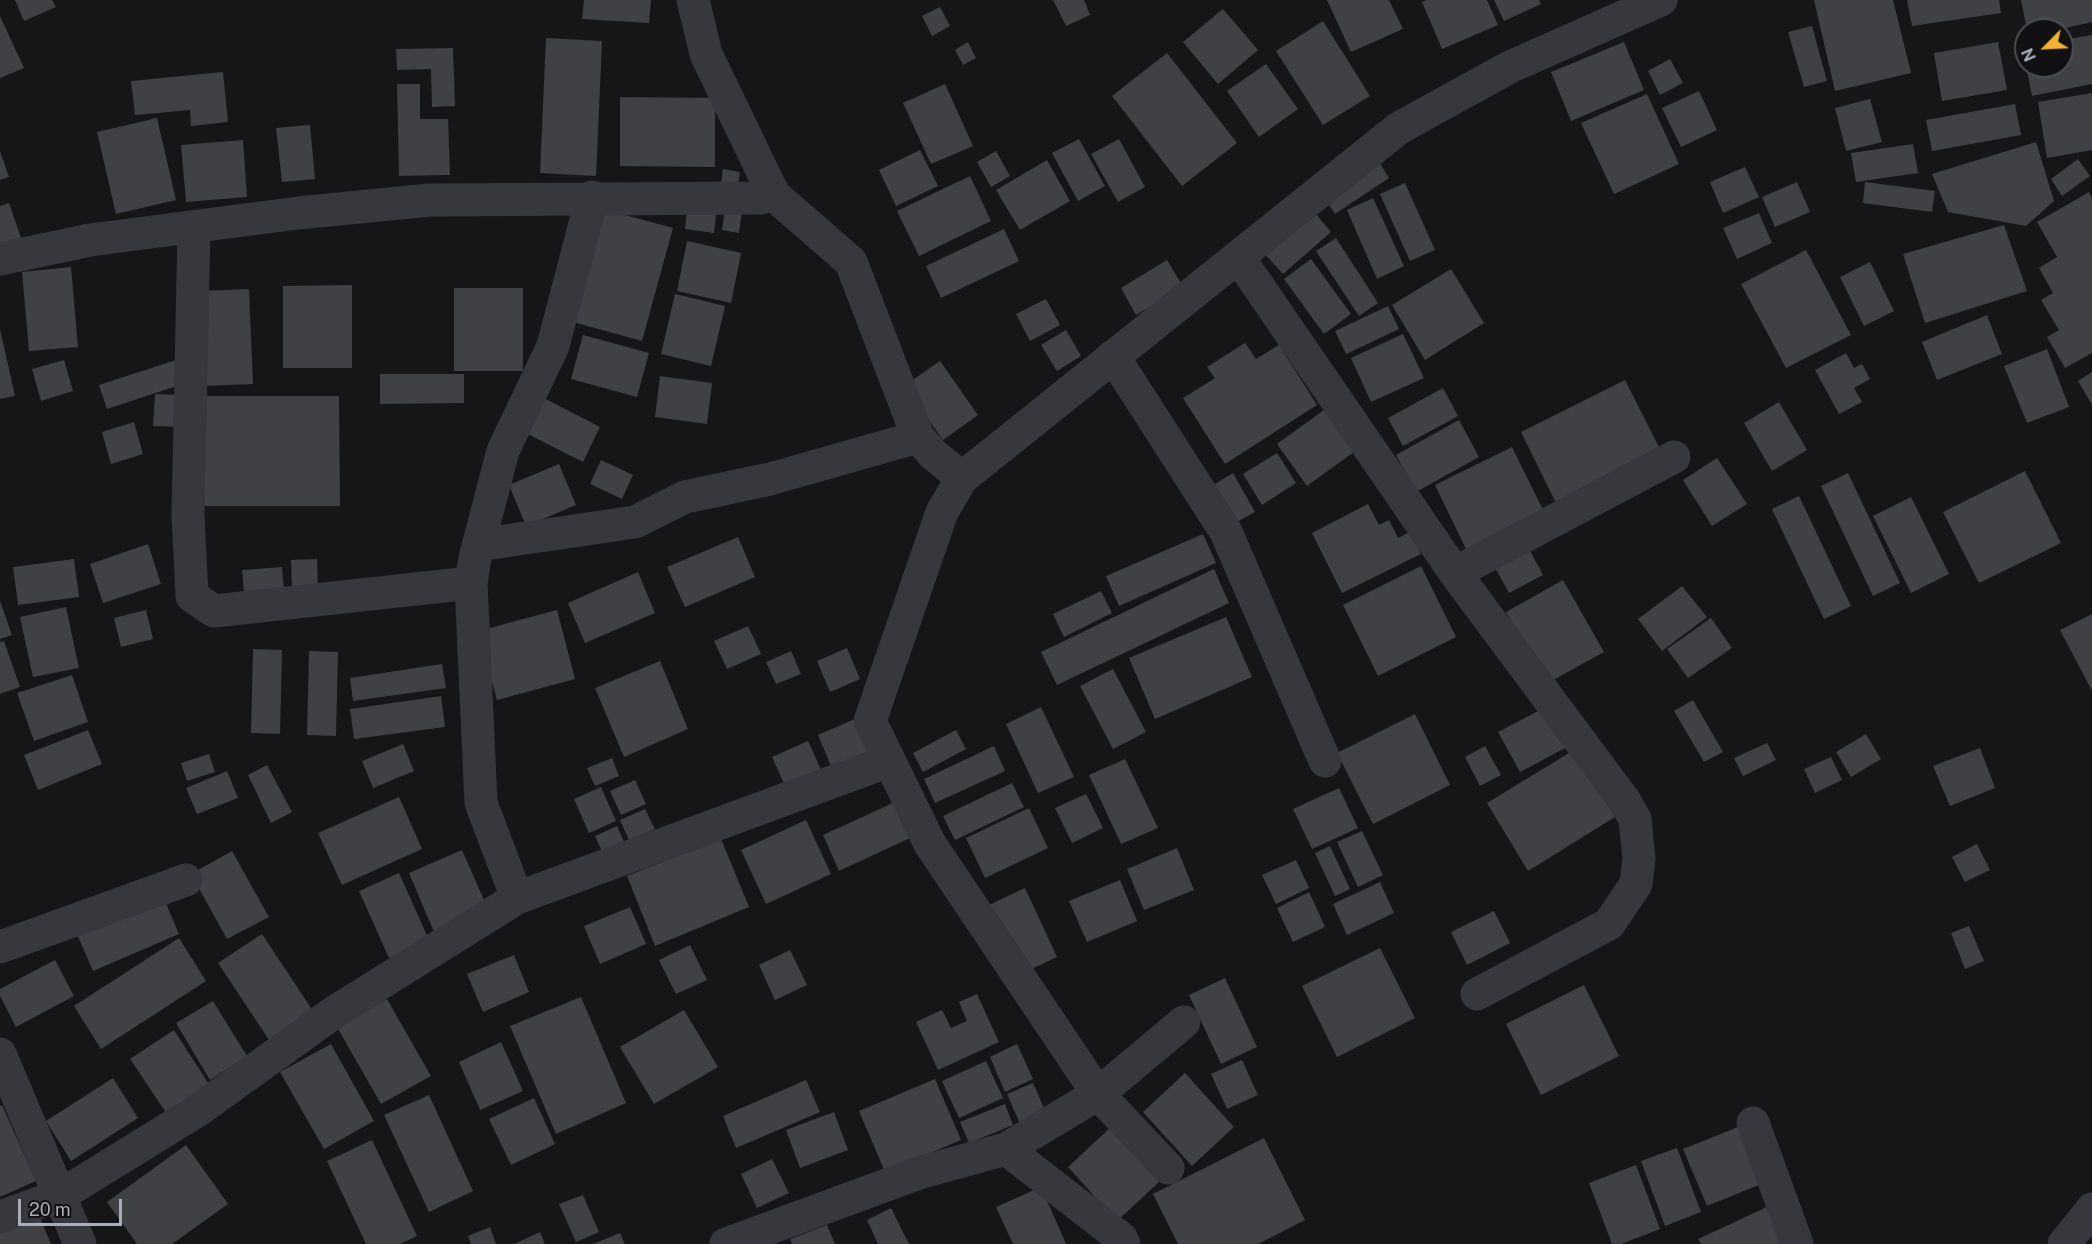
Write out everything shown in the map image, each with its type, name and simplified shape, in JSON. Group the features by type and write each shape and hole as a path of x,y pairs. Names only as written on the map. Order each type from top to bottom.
{"street":[{"path":"693,0 706,54 774,195 851,262 918,437 933,454 962,478"},
{"path":"1168,1168 1098,1094 930,844 870,721 942,512 962,478 1400,128 1510,67 1661,0"},
{"path":"0,259 90,240 298,213 430,200 592,197 760,198 774,195"},
{"path":"517,898 481,803 471,583 478,545 503,451 553,346 592,197"},
{"path":"194,228 189,514 192,596 214,611 471,583"},
{"path":"1239,258 1455,573 1624,800 1635,819 1638,859 1636,884 1609,924 1477,994"},
{"path":"1113,357 1226,532 1325,760"},
{"path":"478,545 635,522 686,497 770,479 918,437"},
{"path":"1455,573 1674,458"},
{"path":"0,1217 62,1195 197,1110 336,1011 517,898 889,761"},
{"path":"0,947 186,880"},
{"path":"726,1244 776,1235 922,1172 1006,1149 1098,1094 1184,1022"},
{"path":"0,1054 62,1195 80,1244"},
{"path":"1754,1123 1797,1244"},
{"path":"1006,1149 1121,1238 1124,1244"},
{"path":"2064,1244 2092,1209"}],"building":[{"path":"15,0 52,0 56,7 24,21"},
{"path":"584,0 651,0 649,23 582,19"},
{"path":"1053,0 1084,0 1090,15 1066,26"},
{"path":"1327,0 1389,0 1403,29 1351,52"},
{"path":"1427,0 1487,0 1498,25 1442,49 1422,2"},
{"path":"1494,0 1539,0 1541,4 1504,21"},
{"path":"1814,0 1893,0 1911,73 1835,91"},
{"path":"1907,0 1999,0 2001,13 1912,26"},
{"path":"2021,0 2092,0 2092,22 2074,26 2074,18 2025,18"},
{"path":"940,7 950,26 932,36 922,16"},
{"path":"1223,9 1258,50 1218,84 1183,42"},
{"path":"0,16 24,68 0,78"},
{"path":"1323,21 1370,96 1323,125 1276,51"},
{"path":"1812,26 1827,81 1804,87 1788,32"},
{"path":"2092,35 2092,84 2032,96 2028,78 2074,78 2074,38"},
{"path":"546,38 602,41 596,176 540,173"},
{"path":"968,42 976,58 963,65 955,50"},
{"path":"1624,42 1644,90 1571,121 1551,72"},
{"path":"1998,42 2007,90 1942,101 1934,53"},
{"path":"453,48 455,106 432,107 431,69 397,70 396,49"},
{"path":"1167,53 1237,143 1182,186 1112,96"},
{"path":"1670,59 1683,83 1660,95 1648,71"},
{"path":"1266,64 1298,109 1259,137 1227,91"},
{"path":"223,72 228,122 191,126 190,110 135,115 131,81"},
{"path":"397,84 420,84 420,119 448,119 450,175 399,176"},
{"path":"945,84 973,146 931,164 903,103"},
{"path":"1699,91 1717,130 1681,147 1662,108"},
{"path":"2092,93 2092,150 2047,158 2038,102"},
{"path":"1647,94 1679,164 1614,194 1581,123"},
{"path":"620,97 715,98 715,167 620,166"},
{"path":"1870,99 1882,142 1846,151 1835,108"},
{"path":"2015,104 2021,135 1932,151 1926,120"},
{"path":"157,118 176,200 116,214 97,132"},
{"path":"310,125 315,179 282,182 276,128"},
{"path":"1079,139 1105,186 1078,201 1052,153"},
{"path":"1119,139 1145,187 1118,202 1091,154"},
{"path":"243,140 247,197 186,202 181,145"},
{"path":"2036,142 2054,201 2026,226 1948,212 1932,174"},
{"path":"1913,144 1918,173 1856,182 1851,153"},
{"path":"920,150 938,186 896,206 879,170"},
{"path":"0,151 9,177 0,180"},
{"path":"996,151 1010,176 991,187 977,162"},
{"path":"2078,159 2090,176 2062,196 2051,179"},
{"path":"1047,160 1070,201 1020,230 996,190"},
{"path":"1378,160 1389,178 1335,214 1323,196"},
{"path":"1745,167 1759,197 1723,213 1710,182"},
{"path":"723,169 740,172 737,193 720,190"},
{"path":"970,176 991,221 919,256 897,211"},
{"path":"1797,182 1810,212 1775,227 1762,197"},
{"path":"1865,182 1935,191 1932,212 1863,203"},
{"path":"1405,183 1435,250 1410,261 1380,194"},
{"path":"2089,192 2092,198 2092,353 2065,368 2047,337 2059,330 2041,300 2053,293 2039,268 2057,257 2037,222"},
{"path":"1373,198 1404,266 1377,279 1347,210"},
{"path":"688,202 717,205 714,233 685,229"},
{"path":"9,203 21,238 0,245 0,206"},
{"path":"1311,208 1331,232 1283,274 1262,251"},
{"path":"603,209 673,228 642,341 573,322"},
{"path":"725,209 742,211 739,233 722,230"},
{"path":"1759,213 1772,243 1737,259 1723,228"},
{"path":"2004,225 2027,291 1925,323 1903,254"},
{"path":"1004,229 1019,261 941,298 926,266"},
{"path":"1336,238 1378,303 1359,316 1316,251"},
{"path":"687,241 741,253 731,303 677,291"},
{"path":"1806,250 1851,335 1786,368 1741,284"},
{"path":"1311,259 1351,314 1324,334 1284,279"},
{"path":"1167,260 1183,287 1136,315 1121,288"},
{"path":"1870,262 1894,311 1864,326 1840,277"},
{"path":"71,267 78,347 29,351 22,272"},
{"path":"1451,269 1484,323 1425,360 1392,305"},
{"path":"352,285 352,368 283,368 283,286"},
{"path":"454,288 523,288 523,371 454,371"},
{"path":"249,289 253,384 202,386 198,291"},
{"path":"675,294 725,306 711,366 661,354"},
{"path":"1046,299 1060,325 1030,341 1016,314"},
{"path":"1388,306 1399,329 1346,354 1335,331"},
{"path":"1987,315 2002,354 1937,380 1922,342"},
{"path":"0,329 15,396 0,399"},
{"path":"1066,330 1081,356 1057,371 1041,345"},
{"path":"1403,334 1424,378 1371,402 1351,358"},
{"path":"583,335 649,353 637,397 571,379"},
{"path":"1245,343 1256,359 1279,345 1317,405 1225,464 1183,398 1215,378 1207,367"},
{"path":"2047,349 2069,407 2027,423 2004,366"},
{"path":"1846,353 1854,368 1862,364 1870,379 1854,388 1862,402 1839,414 1815,370"},
{"path":"64,360 73,391 41,401 32,369"},
{"path":"176,360 183,384 107,409 99,385"},
{"path":"940,361 978,415 943,440 904,386"},
{"path":"2092,372 2092,405 2078,381"},
{"path":"380,374 464,374 464,403 380,404"},
{"path":"660,376 712,383 707,424 655,417"},
{"path":"1625,380 1661,451 1556,503 1521,432"},
{"path":"1443,388 1458,416 1403,446 1388,418"},
{"path":"155,394 183,395 182,427 153,426"},
{"path":"538,395 600,427 583,462 520,430"},
{"path":"204,396 339,396 340,506 204,506"},
{"path":"1779,402 1807,450 1772,471 1744,423"},
{"path":"1324,410 1354,452 1307,486 1277,444"},
{"path":"1459,420 1479,457 1416,492 1396,455"},
{"path":"134,422 143,454 111,464 102,432"},
{"path":"1512,447 1544,512 1467,551 1435,485"},
{"path":"1277,453 1296,483 1262,505 1243,474"},
{"path":"1717,458 1747,504 1712,526 1683,480"},
{"path":"601,460 633,475 622,499 590,484"},
{"path":"559,464 576,505 526,526 509,485"},
{"path":"2025,471 2061,543 1979,583 1943,512"},
{"path":"1233,473 1255,512 1233,524 1210,487"},
{"path":"1848,473 1900,583 1873,596 1821,486"},
{"path":"1799,496 1851,606 1824,619 1772,509"},
{"path":"1911,497 1949,574 1911,593 1873,516"},
{"path":"1368,504 1379,525 1389,520 1398,538 1410,532 1421,554 1342,593 1312,533"},
{"path":"1203,534 1216,563 1119,606 1106,576"},
{"path":"738,537 755,577 685,607 667,567"},
{"path":"148,544 161,584 103,603 90,564"},
{"path":"1527,545 1543,575 1509,593 1493,564"},
{"path":"74,559 79,597 18,605 13,567"},
{"path":"317,559 318,589 292,590 291,560"},
{"path":"1421,566 1456,637 1378,676 1343,605"},
{"path":"282,567 284,590 244,592 242,570"},
{"path":"1214,569 1229,603 1057,685 1041,652"},
{"path":"638,572 655,613 585,643 568,603"},
{"path":"1563,580 1604,652 1546,684 1506,612"},
{"path":"1682,586 1707,617 1662,651 1638,619"},
{"path":"1101,591 1112,613 1064,637 1053,614"},
{"path":"0,601 12,635 0,639"},
{"path":"66,607 79,668 33,677 20,617"},
{"path":"146,610 153,639 121,647 114,618"},
{"path":"557,610 575,679 497,700 478,631"},
{"path":"2092,614 2092,691 2060,630"},
{"path":"1226,617 1252,677 1155,719 1129,658"},
{"path":"1711,618 1732,648 1688,678 1667,649"},
{"path":"748,626 761,654 727,669 714,641"},
{"path":"4,641 20,687 0,694 0,642"},
{"path":"847,648 860,679 830,692 817,661"},
{"path":"253,649 282,650 280,734 251,733"},
{"path":"309,651 338,652 336,736 307,735"},
{"path":"791,651 801,674 776,684 766,662"},
{"path":"660,661 688,729 624,757 595,688"},
{"path":"442,664 446,688 353,701 350,678"},
{"path":"1113,669 1146,732 1113,749 1080,686"},
{"path":"72,675 88,722 34,741 17,693"},
{"path":"441,696 445,727 354,739 350,709"},
{"path":"1693,700 1723,752 1704,762 1674,711"},
{"path":"1041,707 1074,777 1038,793 1006,724"},
{"path":"1546,707 1567,747 1520,772 1498,732"},
{"path":"1415,714 1450,785 1373,824 1337,753"},
{"path":"855,719 872,757 834,773 818,735"},
{"path":"88,730 102,764 38,790 24,755"},
{"path":"956,730 966,749 923,772 913,753"},
{"path":"1866,734 1881,759 1851,777 1836,752"},
{"path":"808,741 822,772 786,788 772,757"},
{"path":"1767,743 1776,760 1743,776 1734,758"},
{"path":"403,744 414,771 373,788 362,761"},
{"path":"994,746 1005,771 935,803 924,779"},
{"path":"1485,746 1501,775 1480,786 1465,757"},
{"path":"1980,748 1995,788 1950,806 1933,766"},
{"path":"1574,750 1615,817 1528,871 1487,803"},
{"path":"209,754 215,772 187,781 181,763"},
{"path":"1831,757 1842,780 1815,793 1804,769"},
{"path":"612,758 619,776 595,786 587,768"},
{"path":"1125,759 1158,828 1121,844 1089,775"},
{"path":"267,765 292,812 271,823 248,775"},
{"path":"227,771 238,798 197,814 186,788"},
{"path":"635,780 646,804 621,815 610,791"},
{"path":"1012,783 1024,807 955,840 943,816"},
{"path":"601,787 616,821 589,833 574,799"},
{"path":"1339,788 1358,828 1312,849 1293,809"},
{"path":"1086,794 1103,828 1072,843 1055,808"},
{"path":"399,797 422,849 342,885 318,833"},
{"path":"893,803 910,838 839,871 823,835"},
{"path":"1029,808 1048,848 985,878 966,838"},
{"path":"645,809 655,829 629,840 620,820"},
{"path":"806,820 831,874 766,904 741,850"},
{"path":"617,826 625,844 603,854 595,836"},
{"path":"1362,831 1383,875 1358,887 1337,842"},
{"path":"721,839 749,907 655,946 627,876"},
{"path":"1977,844 1990,870 1965,882 1952,857"},
{"path":"1330,846 1350,889 1335,896 1315,853"},
{"path":"1177,848 1194,890 1144,910 1127,869"},
{"path":"462,850 488,909 434,932 409,873"},
{"path":"232,851 269,917 227,939 191,874"},
{"path":"1296,860 1309,888 1276,904 1262,875"},
{"path":"399,873 429,940 389,958 359,891"},
{"path":"1120,880 1137,921 1087,942 1069,901"},
{"path":"1380,882 1394,913 1347,935 1333,904"},
{"path":"1025,888 1057,957 1021,974 989,905"},
{"path":"1309,892 1325,927 1293,942 1277,908"},
{"path":"162,894 179,934 93,971 76,932"},
{"path":"630,907 646,944 600,964 584,926"},
{"path":"1494,911 1510,943 1467,965 1451,932"},
{"path":"1969,926 1984,961 1965,969 1951,933"},
{"path":"262,934 313,1011 269,1040 218,963"},
{"path":"179,938 206,981 101,1049 74,1006"},
{"path":"690,945 707,980 676,994 659,960"},
{"path":"1380,948 1415,1018 1337,1057 1302,986"},
{"path":"790,950 807,985 775,1000 759,965"},
{"path":"514,955 529,992 483,1012 467,974"},
{"path":"55,960 74,996 16,1027 0,996 0,989"},
{"path":"1225,978 1257,1047 1221,1064 1189,995"},
{"path":"1584,985 1619,1056 1541,1095 1506,1024"},
{"path":"977,994 999,1042 938,1070 916,1022 942,1010 951,1028 967,1021 959,1002"},
{"path":"581,997 626,1103 556,1134 510,1026"},
{"path":"387,999 431,1076 381,1104 337,1027"},
{"path":"213,1001 247,1056 210,1080 176,1023"},
{"path":"684,1010 718,1067 654,1104 620,1047"},
{"path":"174,1030 212,1089 169,1117 130,1059"},
{"path":"501,1042 523,1091 480,1110 459,1062"},
{"path":"331,1044 374,1121 324,1149 280,1072"},
{"path":"1017,1044 1033,1079 1005,1092 990,1057"},
{"path":"1242,1060 1258,1095 1227,1109 1211,1074"},
{"path":"986,1061 1003,1098 959,1118 942,1081"},
{"path":"1185,1073 1234,1127 1192,1166 1143,1112"},
{"path":"113,1078 138,1118 71,1161 46,1121"},
{"path":"935,1079 961,1140 885,1172 859,1111"},
{"path":"806,1080 820,1112 736,1148 723,1116"},
{"path":"1033,1083 1046,1113 1020,1124 1007,1094"},
{"path":"429,1095 473,1191 429,1212 384,1115"},
{"path":"534,1098 555,1144 511,1165 489,1119"},
{"path":"1005,1104 1013,1125 969,1143 960,1122"},
{"path":"2,1105 36,1181 0,1197 0,1106"},
{"path":"834,1112 848,1150 800,1168 786,1130"},
{"path":"1748,1123 1771,1180 1707,1206 1683,1149"},
{"path":"1110,1128 1159,1182 1117,1221 1068,1167"},
{"path":"1264,1138 1305,1220 1258,1244 1178,1244 1153,1194"},
{"path":"372,1140 417,1236 400,1244 366,1244 327,1161"},
{"path":"186,1145 228,1204 172,1244 137,1244 107,1202"},
{"path":"1677,1148 1701,1212 1665,1226 1641,1161"},
{"path":"772,1159 789,1193 757,1208 741,1174"},
{"path":"1636,1165 1660,1229 1621,1244 1612,1244 1589,1183"},
{"path":"1041,1187 1066,1244 1013,1244 996,1207"},
{"path":"583,1195 599,1232 576,1242 559,1204"},
{"path":"1769,1206 1786,1244 1701,1244 1698,1239"},
{"path":"891,1208 909,1244 878,1244 867,1220"},
{"path":"38,1213 51,1244 0,1244 0,1230"},
{"path":"827,1225 835,1244 792,1244 790,1239"},
{"path":"490,1227 496,1244 471,1244 468,1236"},
{"path":"540,1232 545,1244 514,1244"},
{"path":"620,1233 625,1244 593,1244"}]}
